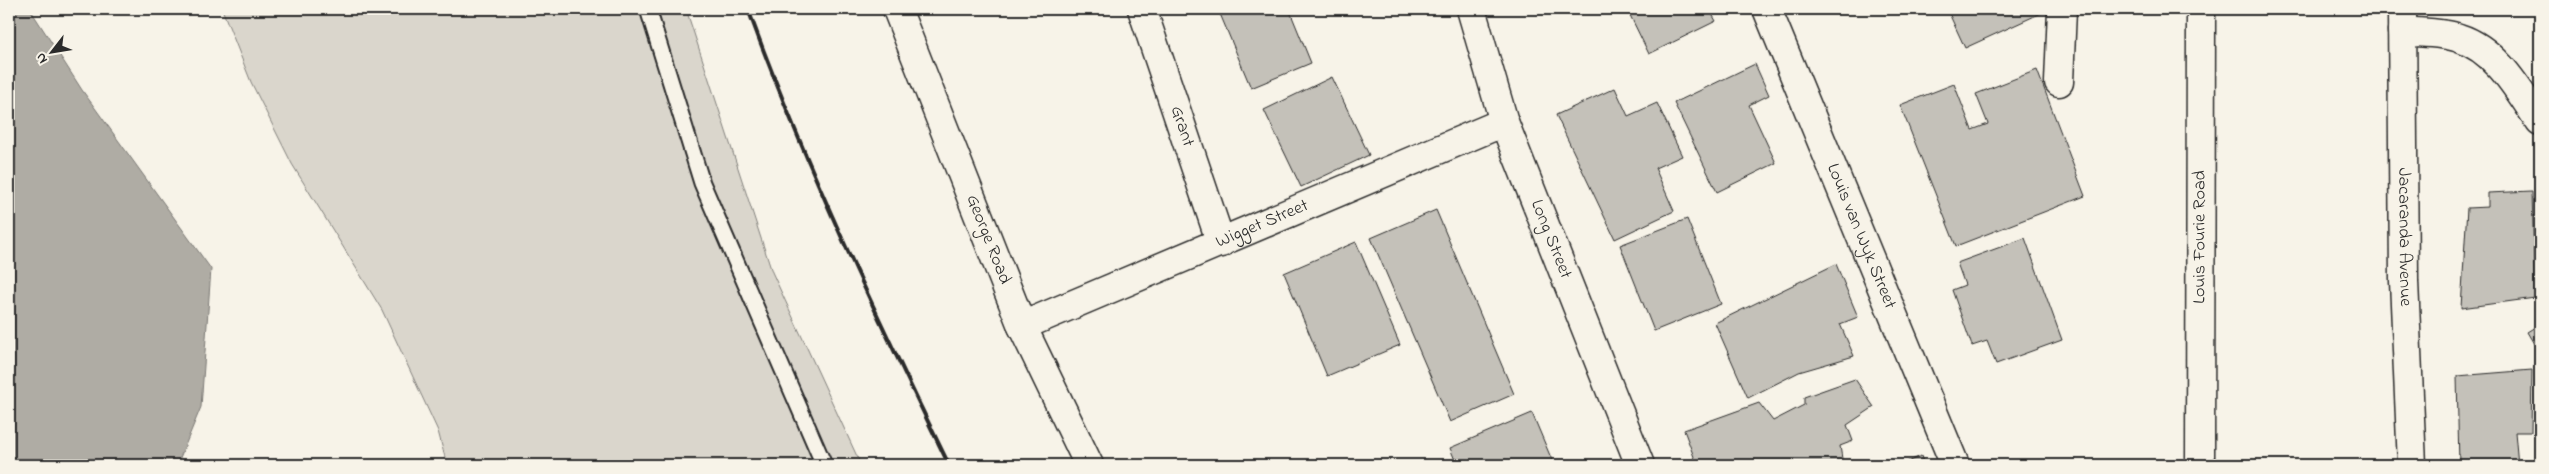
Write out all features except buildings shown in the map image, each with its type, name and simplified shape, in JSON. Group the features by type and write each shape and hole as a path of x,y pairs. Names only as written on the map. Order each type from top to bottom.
{"street":[{"name":"George Road","path":"898,9 1022,326 1089,465"},
{"name":"Grant","path":"1142,9 1221,243"},
{"name":"Long Street","path":"1471,9 1504,122 1640,465"},
{"name":"Louis van Wyk Street","path":"1767,9 1955,465"},
{"path":"2059,82 2062,9"},
{"name":"Louis Fourie Road","path":"2200,465 2201,9"},
{"path":"2402,20 2459,38 2490,55 2513,82 2540,122"},
{"name":"Jacaranda Avenue","path":"2402,20 2404,281 2412,465"},
{"name":"Wigget Street","path":"1022,326 1504,122"}],"lane":[{"path":"648,9 702,183 824,465"}],"shaded area":[{"path":"9,9 30,9 82,90 211,269 201,407 177,465 9,465"},
{"path":"222,9 686,9 772,272 861,465 447,465 438,431 382,310 292,164 251,82"}],"railway":[{"path":"748,9 793,125 842,239 949,465"}]}
